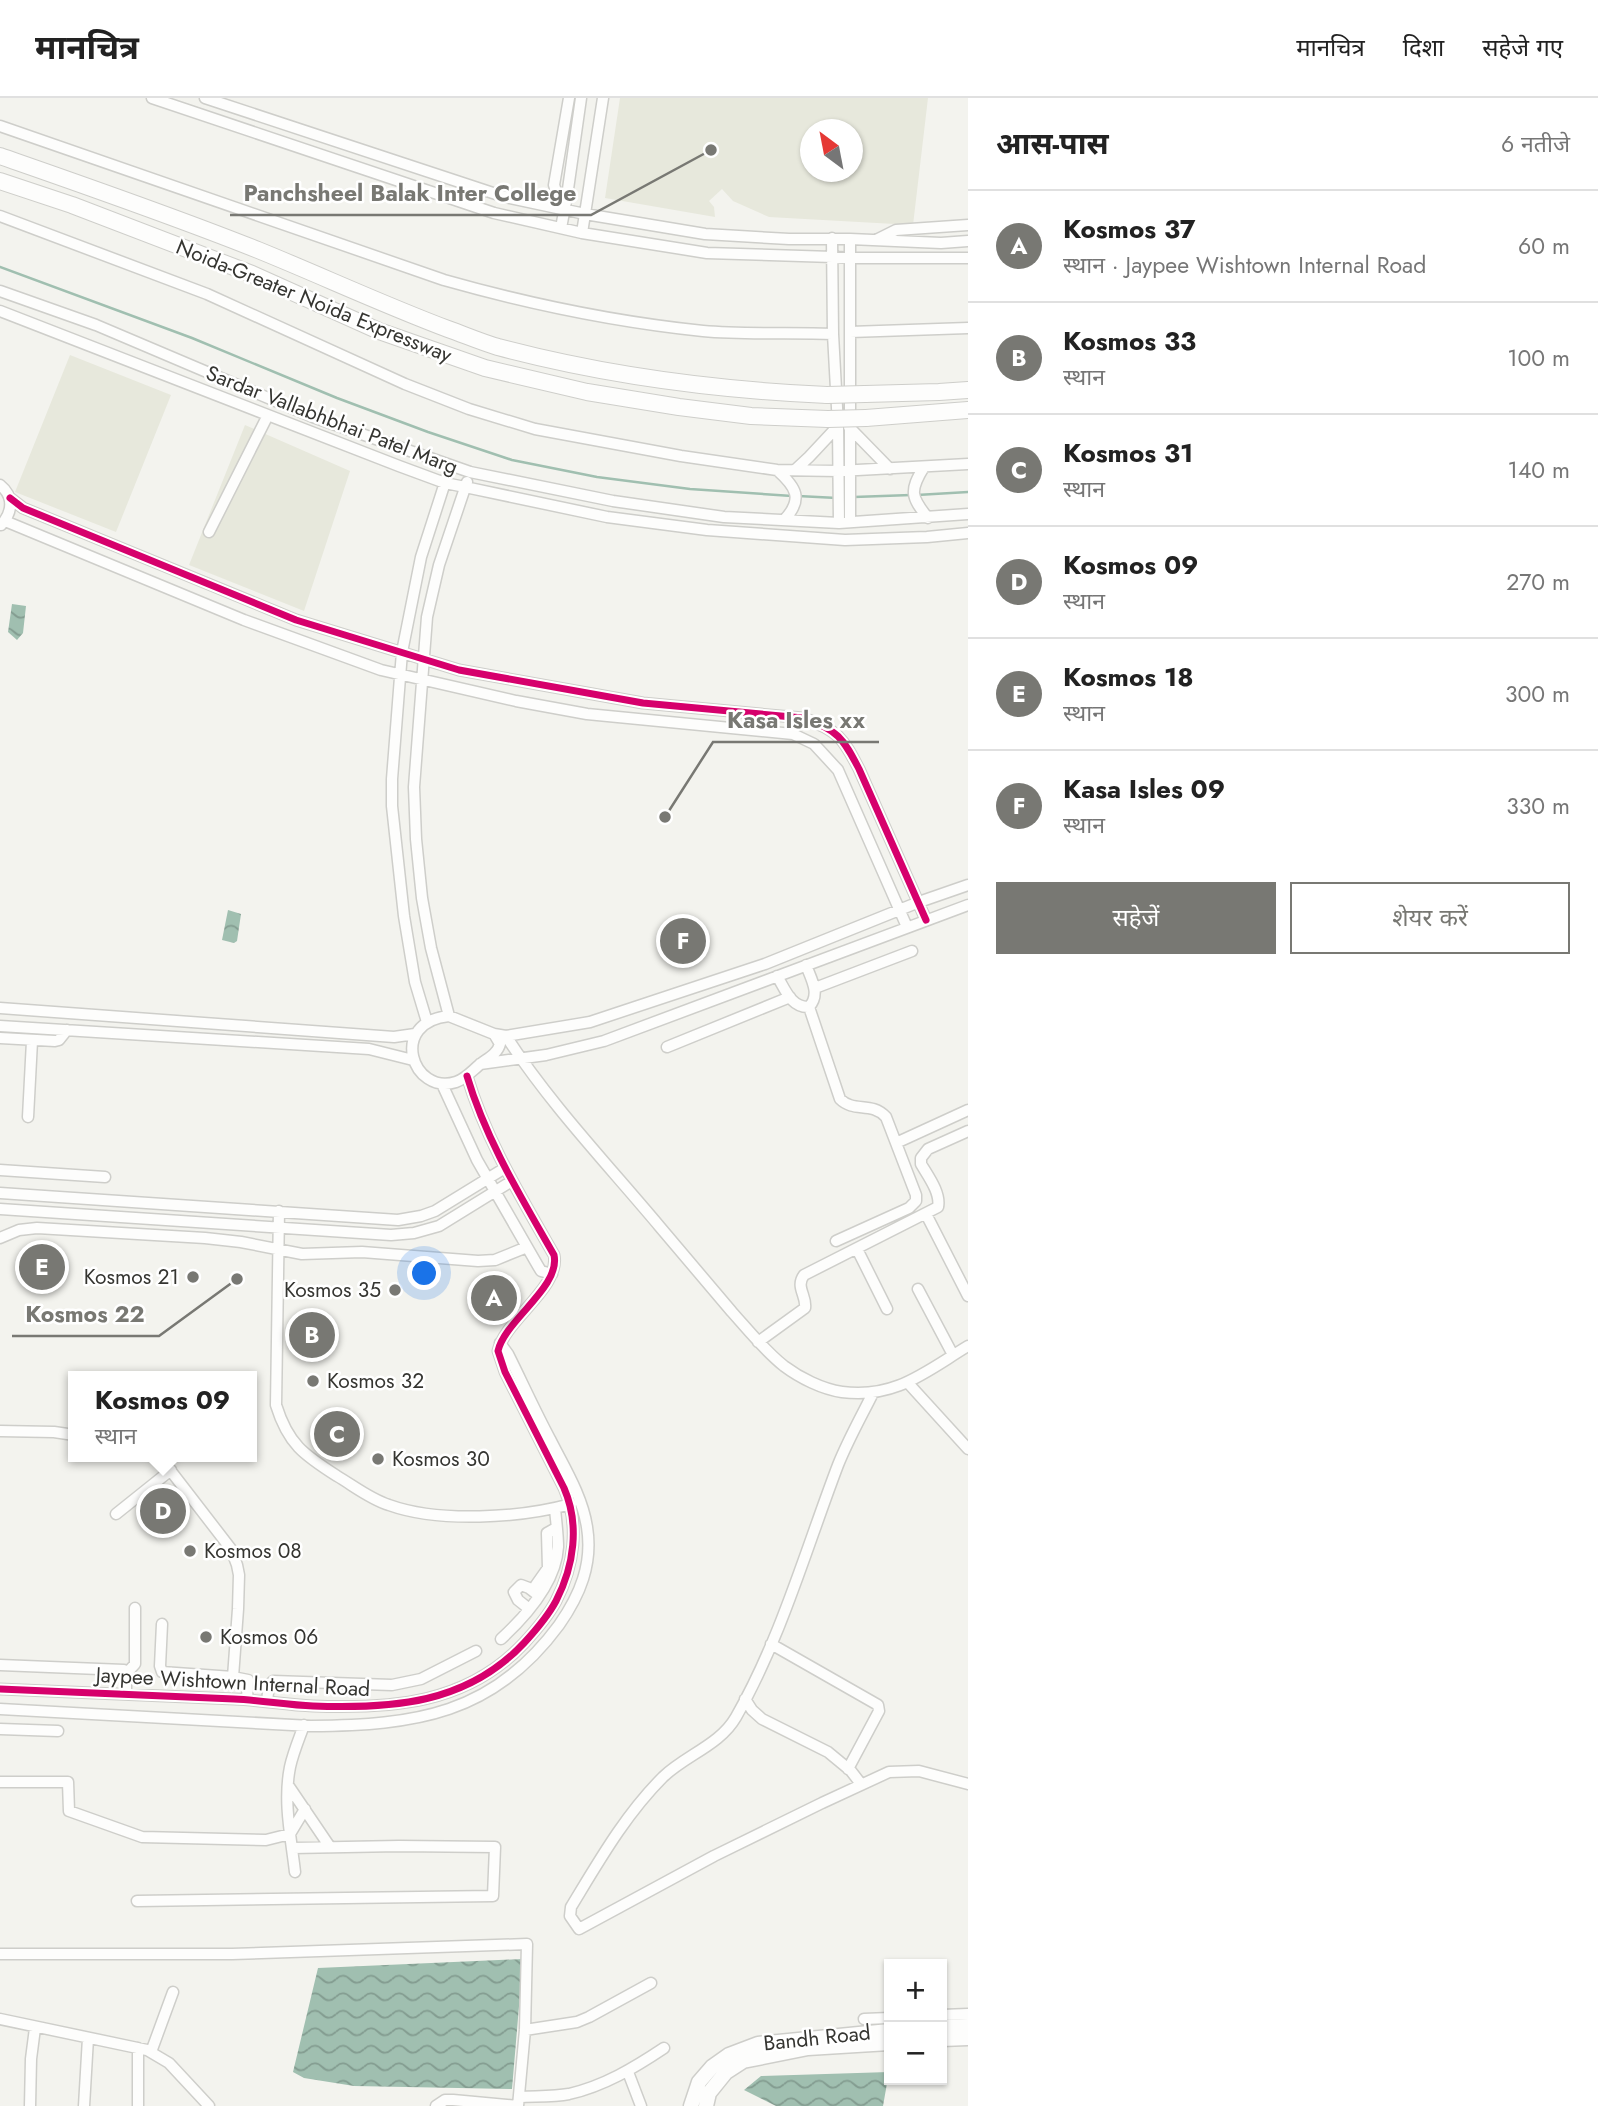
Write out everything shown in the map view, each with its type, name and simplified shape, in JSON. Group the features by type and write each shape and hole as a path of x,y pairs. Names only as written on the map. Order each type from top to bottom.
{"highway":[{"name":"Noida-Greater Noida Expressway","path":"0,156 257,250 390,307 497,346 592,368 680,384 750,391 827,395 968,390"},
{"name":"Noida-Greater Noida Expressway","path":"0,181 72,205 252,274 379,331 485,368 587,392 679,407 838,424 866,418 968,410"}],"main road":[{"path":"947,2027 968,2025"},
{"name":"Bandh Road","path":"691,2106 699,2082 712,2067 729,2055 758,2044 884,2031"},
{"path":"947,2039 968,2038"},
{"name":"Bandh Road","path":"706,2106 709,2093 726,2072 743,2061 808,2048 884,2043"}],"street":[{"path":"152,98 494,213 582,233 707,253 849,258 968,258"},
{"path":"205,98 505,197 586,214 705,234 789,239 832,238 941,243 968,241"},
{"path":"567,196 556,191 555,186 569,98"},
{"path":"561,228 581,98"},
{"path":"582,233 603,98"},
{"path":"0,126 444,280 508,298 584,313 705,331 833,334"},
{"path":"0,216 206,293 468,410 535,429 752,468 844,471 968,464"},
{"path":"876,240 896,230 968,225"},
{"path":"832,238 833,334 838,424 844,471 845,523"},
{"path":"795,470 838,424 850,332 849,239"},
{"name":"Sardar Vallabhbhai Patel Marg","path":"0,291 96,325 313,417 470,472 613,501 724,517 845,523 968,514"},
{"name":"Sardar Vallabhbhai Patel Marg","path":"0,311 445,483 607,517 707,530 845,540 968,533"},
{"path":"850,332 968,328"},
{"path":"209,532 268,415"},
{"path":"838,424 890,469"},
{"path":"427,1021 410,955 392,807 392,779 402,652 421,557 450,467"},
{"path":"924,467 912,491 917,504 928,518"},
{"path":"777,470 790,482 795,493 795,506 784,520"},
{"path":"449,1016 431,948 422,898 414,788 427,617 439,565 470,472"},
{"path":"0,485 10,498 11,507 3,523 244,620 381,670 571,711 793,734 814,744 838,770 907,927"},
{"path":"10,498 23,508 296,620 459,670 643,703 803,718 828,726 847,746 859,769 926,920"},
{"path":"571,711 578,691"},
{"path":"494,1034 499,1039 500,1048 456,1082 442,1084 429,1080 419,1072 413,1060 415,1034 427,1021 435,1017 449,1016 506,1036 590,1022 765,964 968,885"},
{"path":"480,1064 521,1059 604,1041 968,905"},
{"path":"815,988 912,951"},
{"path":"806,965 815,988 815,997 809,1007 840,1099 852,1107 878,1109 886,1116 916,1195 916,1201 909,1208 836,1241"},
{"path":"777,976 797,1006 809,1007"},
{"path":"667,1046 790,997"},
{"path":"0,1008 394,1037 415,1034"},
{"path":"0,1026 369,1049 413,1060"},
{"path":"0,1038 55,1041 67,1030"},
{"path":"506,1036 521,1059 695,1269 758,1342 785,1367 814,1384 840,1391 873,1393 908,1383 968,1346"},
{"path":"28,1117 32,1041"},
{"path":"467,1076 498,1157 554,1255 555,1262 552,1274 500,1343"},
{"path":"442,1084 487,1179 541,1271 552,1274"},
{"path":"896,1143 968,1110"},
{"path":"758,1342 805,1308 800,1285 804,1275 938,1207 940,1202 921,1164 921,1158 928,1149 968,1131"},
{"path":"0,1193 398,1220 435,1211 505,1168"},
{"path":"0,1170 105,1177"},
{"path":"0,1209 391,1235 414,1233 439,1226 512,1181"},
{"path":"279,1211 276,1405 282,1424 297,1447 368,1496 387,1505 414,1512 493,1516 571,1504"},
{"path":"926,1214 968,1296"},
{"path":"260,1245 261,1226"},
{"path":"0,1238 19,1230 37,1228 205,1238 302,1254 362,1252 487,1261 527,1247"},
{"path":"857,1249 887,1309"},
{"path":"918,1289 953,1355"},
{"name":"Jaypee Wishtown Internal Road","path":"0,1689 247,1699 311,1706 400,1705 465,1687 493,1672 531,1636 552,1608 565,1584 575,1526 571,1504 498,1355 500,1343"},
{"name":"Jaypee Wishtown Internal Road","path":"0,1709 355,1726 432,1715 464,1704 495,1688 544,1645 571,1608 582,1587 588,1564 589,1545 583,1509 571,1480 500,1343"},
{"path":"908,1383 968,1450"},
{"path":"873,1393 839,1464 771,1644 745,1699 727,1730 681,1761 646,1796 605,1850 571,1907 570,1916 579,1929 714,1856 889,1772 930,1773 968,1784"},
{"path":"0,1431 68,1434"},
{"path":"162,1462 231,1549 237,1565 238,1609 233,1677"},
{"path":"116,1514 171,1470"},
{"path":"501,1639 514,1628 528,1608 548,1568 547,1533 556,1528 555,1508"},
{"path":"528,1608 518,1600 514,1592 521,1586 537,1590"},
{"path":"126,1674 135,1664 135,1608"},
{"path":"162,1624 162,1672 248,1680 247,1699"},
{"path":"771,1644 878,1704 880,1711 848,1769"},
{"path":"267,1701 269,1685 273,1681 392,1685 421,1679 476,1651"},
{"path":"0,1665 124,1670 126,1694"},
{"path":"745,1699 756,1715 828,1752 861,1784"},
{"path":"396,1721 400,1705"},
{"path":"295,1872 287,1806 288,1785 292,1761 304,1725"},
{"path":"0,1729 58,1731"},
{"path":"0,1782 68,1782 69,1811 142,1837 266,1840 290,1834 305,1810"},
{"path":"288,1785 330,1847"},
{"path":"137,1901 493,1896 495,1847 292,1848"},
{"path":"0,1955 232,1954 527,1944 525,2030 519,2103"},
{"path":"525,2030 577,2022 651,1983"},
{"path":"151,2052 173,1992"},
{"path":"947,2015 968,2014"},
{"path":"864,2020 884,2018"},
{"path":"0,2019 151,2052 169,2063 209,2106"},
{"path":"30,2106 35,2028"},
{"path":"84,2106 88,2038"},
{"path":"138,2048 138,2106"},
{"path":"436,2106 445,2100 519,2103 568,2094 628,2072 664,2048"},
{"path":"628,2072 639,2104"}],"shaded area":[{"path":"620,98 928,98 913,225 769,217 733,201 722,189 709,201 714,207 715,217 605,198"},
{"path":"70,355 171,395 116,532 15,492"},
{"path":"245,425 350,471 304,611 189,565"}],"water":[{"path":"12,604 26,606 23,633 17,640 8,632"},
{"path":"228,910 241,914 237,941 234,943 222,940"},
{"path":"523,1959 512,2089 354,2086 304,2078 293,2072 318,1968"},
{"path":"884,2072 884,2085 887,2085 883,2106 776,2106 744,2090 761,2076"}],"waterway":[{"path":"0,267 192,338 337,398 512,460 597,477 690,489 792,496"},
{"path":"917,495 968,492"},
{"path":"854,497 911,495"},
{"path":"798,496 837,498"}],"cycle path":[{"path":"10,498 23,508 296,620 459,670 643,703 803,718 824,727 838,736 859,769 926,920"},
{"path":"0,1689 234,1699 313,1706 399,1703 453,1691 478,1679 502,1663 542,1623 562,1588 571,1560 572,1516 564,1488 505,1372 498,1351 511,1327 549,1279 554,1267 554,1255 494,1145 467,1076"}],"place":[{"name":"Panchsheel Balak Inter College","path":"711,150"},
{"name":"Kasa Isles xx","path":"665,817"},
{"name":"Kasa Isles 09","path":"683,941"},
{"name":"Kosmos 18","path":"42,1267"},
{"name":"Kosmos 21","path":"193,1277"},
{"name":"Kosmos 22","path":"237,1279"},
{"name":"Kosmos 35","path":"395,1290"},
{"name":"Kosmos 37","path":"494,1298"},
{"name":"Kosmos 33","path":"312,1335"},
{"name":"Kosmos 32","path":"313,1381"},
{"name":"Kosmos 31","path":"337,1434"},
{"name":"Kosmos 30","path":"378,1459"},
{"name":"Kosmos 09","path":"163,1511"},
{"name":"Kosmos 08","path":"190,1551"},
{"name":"Kosmos 06","path":"206,1637"}]}
